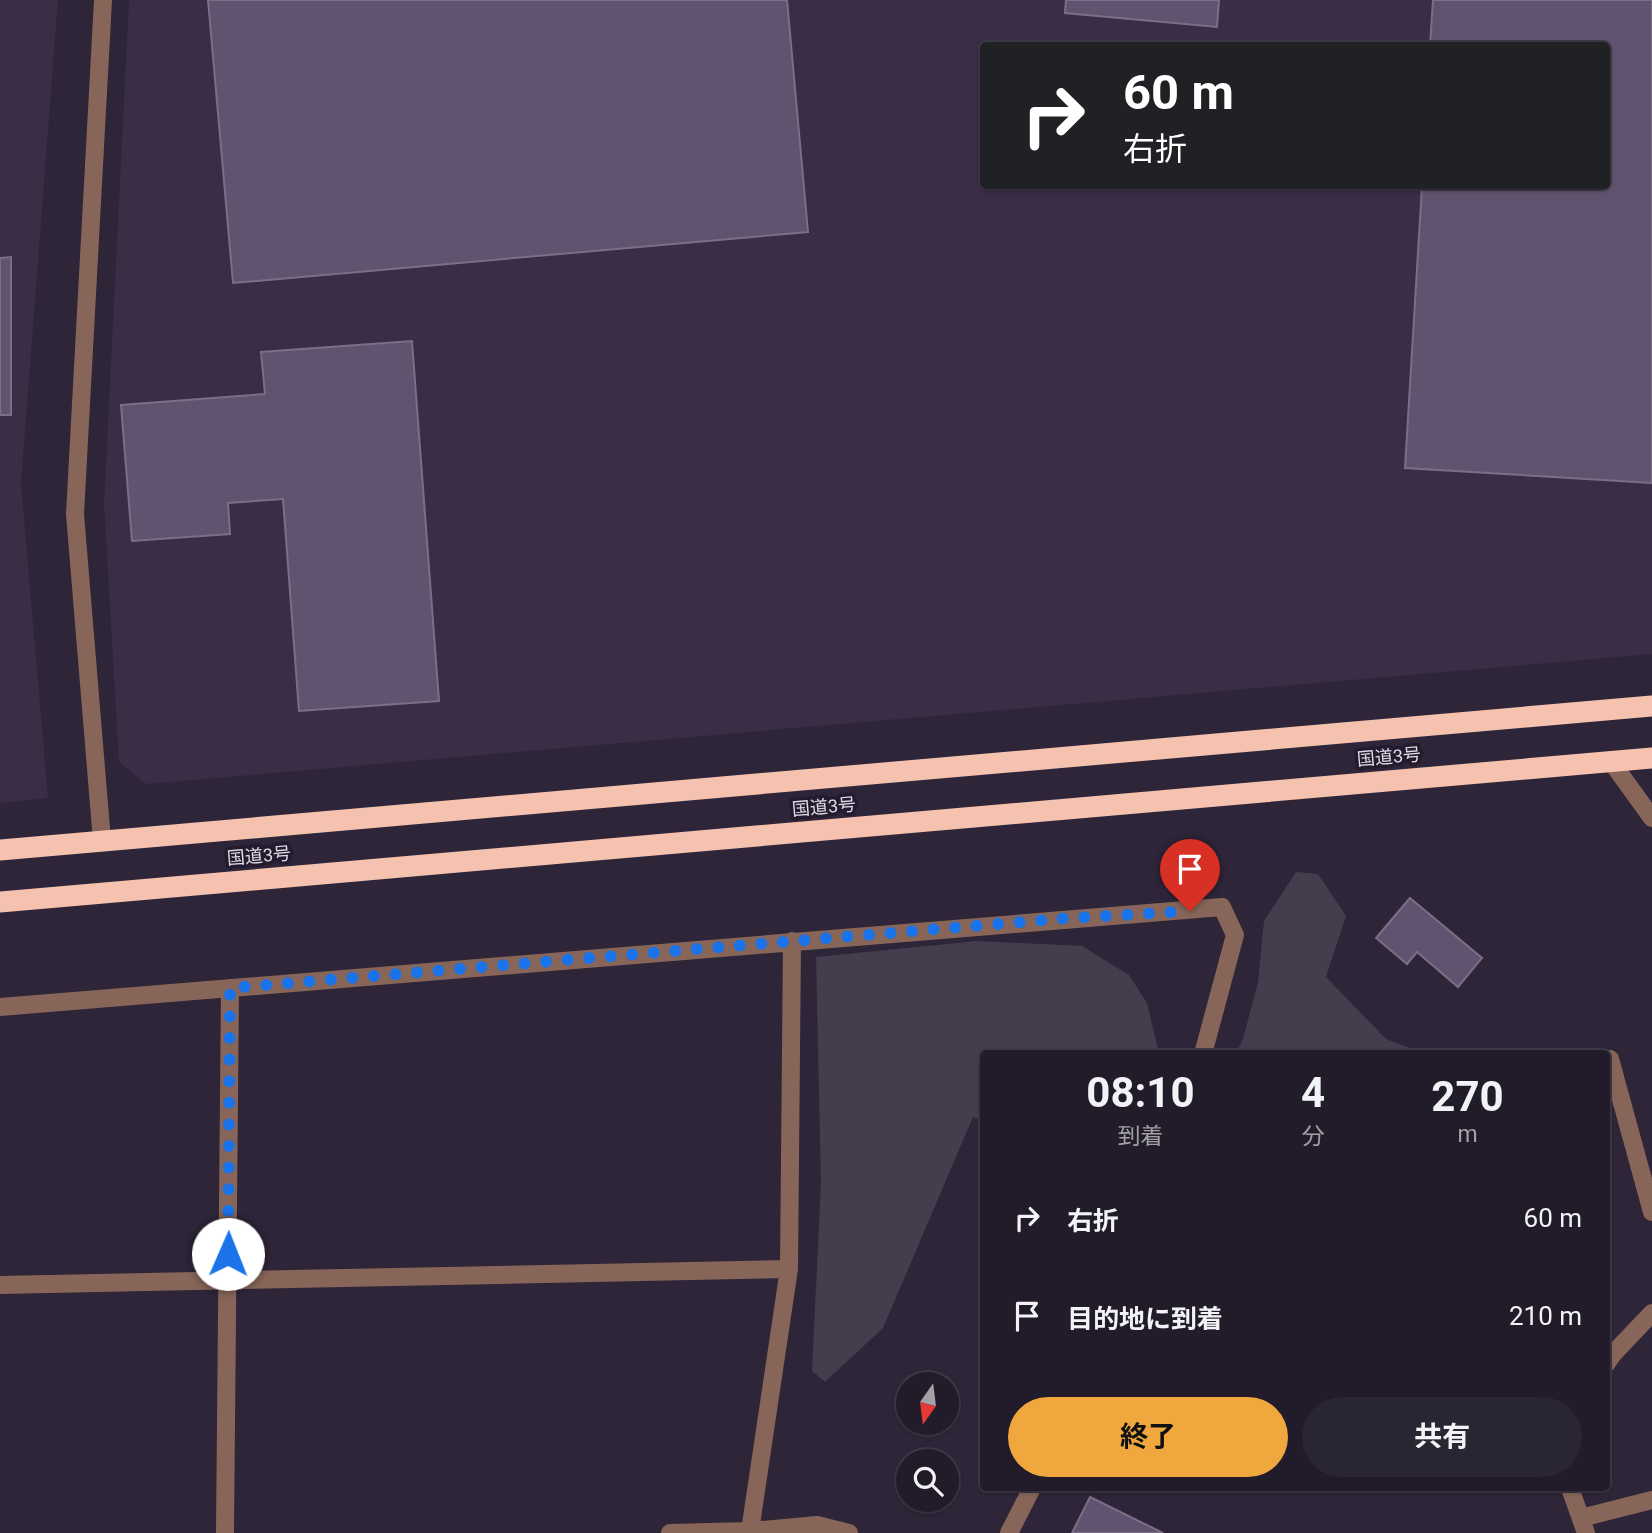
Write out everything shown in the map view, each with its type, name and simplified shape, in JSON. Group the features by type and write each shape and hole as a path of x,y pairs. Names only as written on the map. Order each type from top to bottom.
{"highway":[{"name":"国道3号","path":"0,850 1652,706"},
{"name":"国道3号","path":"0,902 1652,758"}],"street":[{"path":"102,841 75,514 103,0"},
{"path":"1610,760 1652,818"},
{"path":"0,1007 1222,907 1235,935 1204,1050"},
{"path":"750,1531 789,1269 792,941"},
{"path":"225,1533 230,988"},
{"path":"1611,1059 1652,1212"},
{"path":"0,1285 789,1269"},
{"path":"1610,1358 1652,1313"},
{"path":"1009,1533 1030,1491"},
{"path":"1571,1491 1583,1526 1652,1500"},
{"path":"670,1533 750,1531 817,1525 849,1533"}],"shaded area":[{"path":"0,0 58,0 21,483 48,798 0,803"},
{"path":"129,0 1652,0 1652,654 146,784 119,762 104,504"},
{"path":"1296,872 1318,874 1346,916 1326,977 1386,1039 1415,1050 1238,1050 1258,982 1264,921"},
{"path":"977,941 1082,946 1129,975 1147,1003 1158,1050 980,1050 980,1120 973,1117 883,1328 825,1382 812,1371 821,1183 816,957"}],"building":[{"path":"208,0 787,0 808,232 233,283"},
{"path":"1066,0 1219,0 1217,27 1065,13"},
{"path":"1433,0 1652,0 1652,483 1405,468 1422,189 1610,189 1610,42 1430,42"},
{"path":"11,257 11,415 0,415 0,258"},
{"path":"412,341 439,701 299,711 283,499 228,503 230,534 132,541 121,405 265,394 261,352"},
{"path":"1410,898 1482,958 1458,987 1417,952 1407,964 1376,938"},
{"path":"1090,1497 1163,1533 1072,1533"}],"route":[{"path":"228,1254 230,988 1070,918 1190,911"}]}
